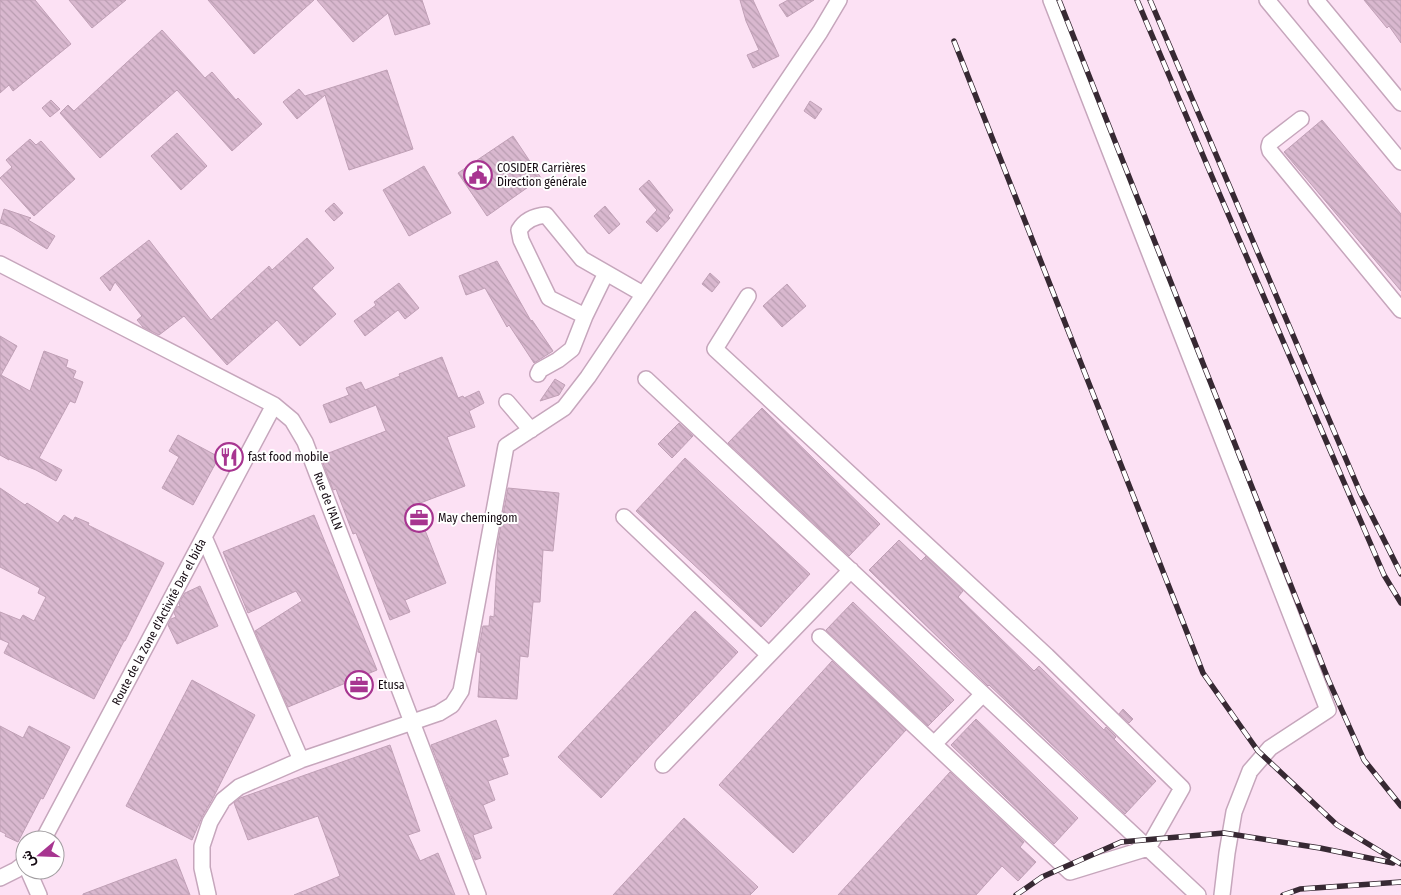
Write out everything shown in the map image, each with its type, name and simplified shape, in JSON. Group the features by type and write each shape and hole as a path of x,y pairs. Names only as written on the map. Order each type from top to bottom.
{"street":[{"path":"208,895 202,868 202,846 210,822 223,800 239,787 302,760 439,713 452,705 461,691 506,446 564,408 588,377 820,32 839,0"},
{"path":"1051,0 1328,710 1270,748 1250,771 1234,812 1222,895"},
{"path":"1267,0 1401,162"},
{"path":"1316,0 1401,103"},
{"path":"1301,119 1270,143 1270,151 1401,310"},
{"path":"585,316 549,298 519,230 529,220 546,215 582,259 643,294"},
{"name":"Rue de l'ALN","path":"0,264 274,405 292,420 305,442 478,895"},
{"path":"538,374 540,370 558,360 572,349 585,316 606,273"},
{"path":"748,296 714,349 1047,656 1182,788 1148,848 1070,872 820,636"},
{"path":"646,379 1198,895"},
{"path":"507,402 530,430"},
{"name":"Route de la Zone d'Activité Dar el bida","path":"48,830 274,405"},
{"path":"624,517 769,655"},
{"path":"204,537 302,760"},
{"path":"663,765 851,570"},
{"path":"934,744 983,694"},
{"path":"0,878 15,870"},
{"path":"32,880 38,895"}],"building":[{"path":"0,0 35,0 71,44 13,91 9,85 0,93"},
{"path":"69,0 126,0 92,28"},
{"path":"208,0 314,0 254,54"},
{"path":"317,0 422,0 430,24 395,35 388,13 353,42"},
{"path":"740,0 753,0 779,56 753,68 747,55 759,50 746,21"},
{"path":"788,0 814,0 787,17 779,5"},
{"path":"1364,0 1401,0 1401,43 1389,26 1387,28"},
{"path":"162,30 205,78 212,72 236,100 238,98 262,124 232,151 177,90 100,158 60,113 68,105 74,111"},
{"path":"387,70 413,149 349,170 325,95 297,119 283,102 299,89 305,96"},
{"path":"51,100 60,109 50,117 42,108"},
{"path":"810,101 822,109 815,119 804,111"},
{"path":"1322,120 1401,214 1401,291 1284,152"},
{"path":"177,133 207,166 181,190 151,156"},
{"name":"COSIDER Carrières Direction générale","path":"513,136 541,178 487,216 458,173"},
{"path":"30,139 36,145 41,141 75,179 34,216 0,178 12,167 6,160"},
{"path":"424,166 451,213 409,236 383,190"},
{"path":"649,180 673,210 668,216 670,218 657,232 646,222 657,210 639,189"},
{"path":"334,203 343,213 334,221 325,211"},
{"path":"605,206 620,224 609,234 594,216"},
{"path":"4,209 31,218 28,220 55,236 47,249 11,227 0,223"},
{"path":"307,238 334,268 312,288 336,314 300,346 277,320 227,365 184,316 159,335 143,327 137,320 142,316 115,282 110,291 100,278 149,240 211,320 269,266 272,270"},
{"path":"497,261 531,321 553,351 534,363 509,325 507,327 485,288 466,295 459,276"},
{"path":"710,273 720,282 712,292 702,284"},
{"path":"399,283 419,308 405,319 398,310 365,336 354,321 376,305 374,302"},
{"path":"787,284 806,306 782,327 763,306"},
{"path":"0,336 17,346 1,375 30,391 44,351 68,360 66,367 76,371 73,378 83,382 75,403 70,401 39,458 62,470 56,481 36,470 0,455"},
{"path":"442,357 458,398 463,396 464,398 479,391 484,403 469,411 475,427 447,437 465,486 415,505 446,583 405,600 410,612 390,620 356,533 353,534 336,489 333,490 323,463 329,461 326,454 386,431 376,405 330,423 323,405 349,395 346,388 361,382 365,390"},
{"path":"555,379 565,385 559,395 540,401"},
{"path":"762,408 880,524 849,556 728,443"},
{"path":"679,423 693,436 672,458 658,444"},
{"path":"178,435 219,457 193,505 162,488 179,457 169,451"},
{"path":"685,458 810,574 761,627 636,511"},
{"path":"0,488 25,505 27,503 58,523 64,515 73,521 75,517 164,563 94,699 4,653 9,643 0,639 0,612 20,620 23,615 34,621 46,597 38,593 40,588 0,567"},
{"path":"508,488 559,493 553,551 543,550 540,602 533,602 528,657 520,656 517,699 478,697 481,653 478,652 483,626 489,626 490,616 494,617 498,542"},
{"path":"314,515 377,670 288,707 255,631 302,601 296,591 248,613 223,552"},
{"path":"899,540 921,561 926,556 963,591 958,597 1034,671 1039,666 1104,730 1106,727 1116,737 1114,739 1156,781 1125,814 988,686 869,570"},
{"path":"200,586 218,626 177,644 168,625 171,619 176,617 174,613 177,607 180,606 179,603 185,593"},
{"path":"853,602 954,700 928,726 826,630"},
{"path":"695,611 738,652 601,798 558,757"},
{"path":"832,661 906,730 793,853 719,785"},
{"path":"192,680 255,715 192,840 126,806"},
{"path":"1123,709 1133,719 1129,723 1119,714"},
{"path":"976,719 1078,818 1054,844 951,745"},
{"path":"496,720 509,756 502,758 508,774 488,781 495,800 483,805 492,828 473,835 481,858 475,860 431,745"},
{"path":"0,726 23,738 29,726 70,747 24,830 15,830 15,841 5,836 6,834 0,831"},
{"path":"390,745 420,831 408,835 420,861 438,853 455,895 294,895 340,876 318,816 248,840 234,803 240,798"},
{"path":"950,772 1024,842 1020,847 1036,862 1018,881 1002,866 976,895 838,895"},
{"path":"684,818 758,887 750,895 613,895"},
{"path":"176,859 190,895 83,895 83,894"}],"railway":[{"path":"1059,0 1328,679 1364,760 1401,806"},
{"path":"1137,0 1384,575 1401,603"},
{"path":"1150,0 1360,492 1401,574"},
{"path":"954,41 1203,673 1258,751 1337,825 1401,864"},
{"path":"1016,895 1042,877 1121,842 1224,833 1320,848 1393,863"},
{"path":"1283,895 1300,889 1401,882"}],"place":[{"name":"COSIDER Carrières Direction générale","path":"478,175"},
{"name":"fast food mobile","path":"229,457"},
{"name":"May chemingom","path":"419,518"},
{"name":"Etusa","path":"359,685"}]}
